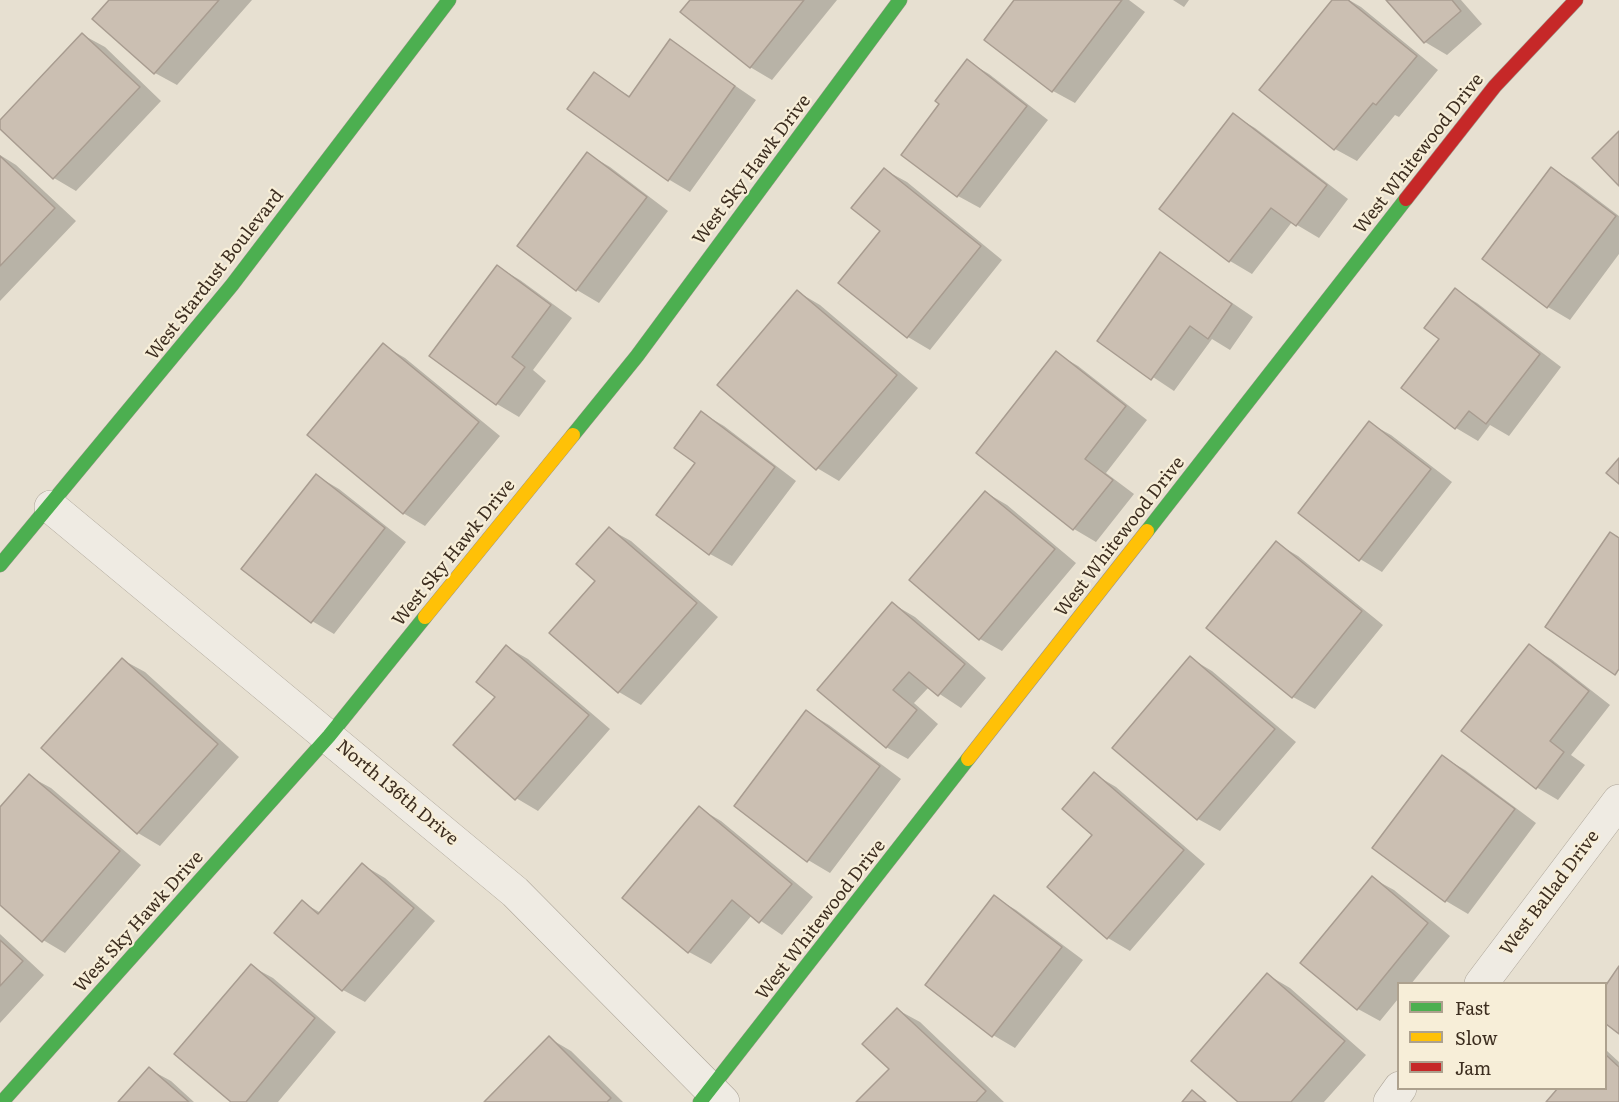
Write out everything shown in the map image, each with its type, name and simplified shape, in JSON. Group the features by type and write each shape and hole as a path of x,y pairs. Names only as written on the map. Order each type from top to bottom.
{"street":[{"name":"West Stardust Boulevard","path":"0,566 232,285 449,0"},
{"name":"West Sky Hawk Drive","path":"2,1102 329,736 637,356 900,0"},
{"name":"West Whitewood Drive","path":"711,1098 1495,86 1576,0"},
{"name":"North 136th Drive","path":"51,507 515,892 711,1098"},
{"name":"West Ballad Drive","path":"1483,982 1619,801"},
{"path":"1390,1102 1399,1090"}],"building":[{"path":"109,0 219,0 154,74 92,19"},
{"path":"690,0 804,0 750,68 680,12"},
{"path":"1014,0 1122,0 1052,92 984,40"},
{"path":"1332,0 1348,0 1417,56 1376,105 1373,103 1334,150 1259,90"},
{"path":"1386,0 1452,0 1461,11 1424,43"},
{"path":"82,33 140,87 53,179 0,129 0,120"},
{"path":"670,39 735,86 668,181 567,109 594,72 629,97"},
{"path":"967,59 1027,106 957,197 901,155 939,104 935,101"},
{"path":"1233,113 1327,185 1296,226 1271,208 1229,262 1159,209"},
{"path":"1619,131 1619,186 1592,158"},
{"path":"587,152 647,197 576,291 517,246"},
{"path":"0,156 55,208 0,266"},
{"path":"1551,167 1616,216 1547,308 1482,259"},
{"path":"884,168 981,246 907,338 838,283 880,231 851,208"},
{"path":"1160,252 1232,304 1208,339 1190,326 1151,380 1097,341"},
{"path":"497,265 551,305 512,357 525,367 496,405 429,356"},
{"path":"1455,288 1540,354 1486,424 1469,411 1455,429 1401,388 1439,339 1424,328"},
{"path":"797,290 897,375 816,470 717,385"},
{"path":"383,343 479,422 403,514 307,435"},
{"path":"1056,351 1126,406 1085,459 1113,480 1073,530 976,453"},
{"path":"701,411 775,467 709,555 656,515 695,463 674,448"},
{"path":"1369,421 1431,469 1359,561 1298,513"},
{"path":"1619,458 1619,484 1606,473"},
{"path":"316,474 385,528 311,623 241,569"},
{"path":"985,491 1055,549 979,640 909,580"},
{"path":"609,527 697,603 618,693 549,633 595,581 576,564"},
{"path":"1610,532 1619,538 1619,669 1615,675 1545,627"},
{"path":"1276,541 1362,611 1292,698 1206,628"},
{"path":"892,602 965,664 938,696 909,672 893,690 917,710 886,748 817,690"},
{"path":"1529,644 1589,691 1550,741 1564,752 1536,789 1461,731"},
{"path":"506,645 589,715 515,800 453,745 495,697 476,682"},
{"path":"1190,656 1275,729 1197,820 1112,748"},
{"path":"122,658 218,744 137,834 41,748"},
{"path":"806,710 880,766 807,862 734,806"},
{"path":"1442,755 1515,809 1445,902 1372,848"},
{"path":"1094,772 1184,850 1107,939 1047,887 1092,835 1062,809"},
{"path":"29,774 120,851 42,942 0,905 0,807"},
{"path":"699,806 792,884 759,923 732,900 688,953 622,898"},
{"path":"362,863 414,908 342,991 274,933 302,900 318,914"},
{"path":"1372,876 1428,923 1357,1010 1300,963"},
{"path":"994,895 1062,947 992,1037 925,985"},
{"path":"0,940 23,961 0,986"},
{"path":"251,964 315,1018 246,1102 231,1102 174,1054"},
{"path":"1619,966 1619,1034 1607,1025 1607,984"},
{"path":"1267,973 1345,1041 1291,1102 1238,1102 1191,1061"},
{"path":"897,1008 986,1091 976,1102 856,1102 889,1069 862,1044"},
{"path":"549,1036 611,1098 607,1102 484,1102"},
{"path":"1607,1056 1619,1067 1619,1102 1546,1102 1556,1090 1607,1090"},
{"path":"149,1067 189,1102 118,1102"},
{"path":"1192,1090 1206,1102 1182,1102"}],"traffic: fast":[{"path":"0,565 232,285 449,0"},
{"path":"573,435 637,356 900,0"},
{"path":"1147,531 1406,199"},
{"path":"2,1102 329,736 425,617"},
{"path":"700,1102 968,759"}],"traffic: slow":[{"path":"425,617 573,435"},
{"path":"968,759 1147,531"}],"traffic: jam":[{"path":"1406,199 1495,86 1576,0"}]}
